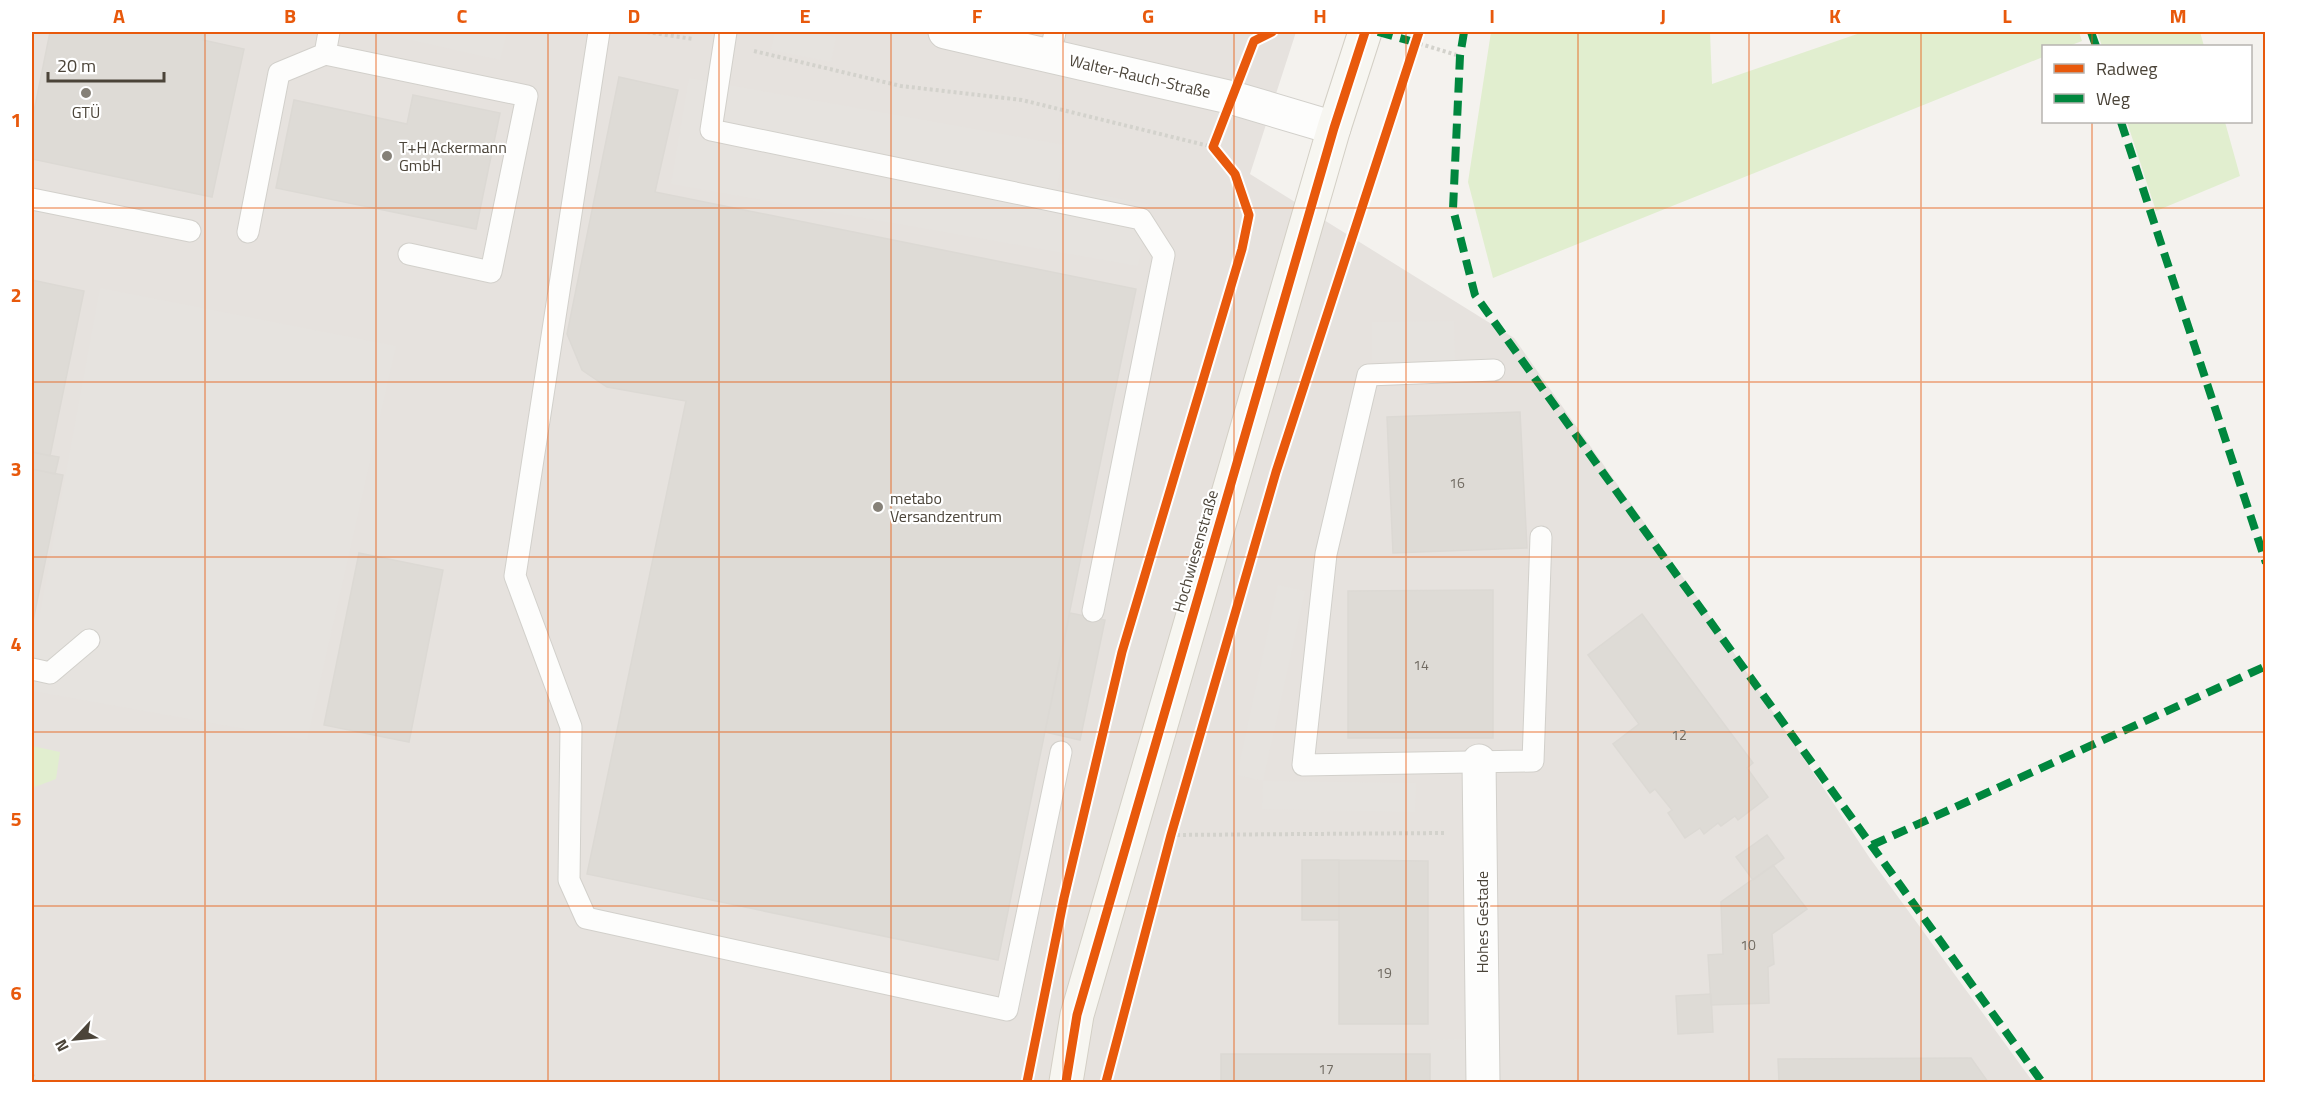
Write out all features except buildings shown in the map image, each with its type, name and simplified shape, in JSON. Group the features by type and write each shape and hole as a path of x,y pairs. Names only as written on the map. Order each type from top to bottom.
{"street":[{"name":"Walter-Rauch-Straße","path":"945,32 1052,44 1334,128"},
{"name":"Hochwiesenstraße","path":"1066,1083 1077,1015 1334,128 1365,32"},
{"name":"Hohes Gestade","path":"1479,761 1483,1083"}],"lane":[{"path":"325,54 329,32"},
{"path":"599,32 516,576 571,727 569,879 586,918 1007,1010 1061,752"},
{"path":"725,38 711,130 1141,219 1164,255 1093,611"},
{"path":"248,232 279,73 325,54 527,96 491,272 409,254"},
{"path":"32,199 190,231"},
{"path":"1494,370 1368,375 1326,554 1304,765 1533,761 1541,537"},
{"path":"32,669 50,673 89,640"}],"path":[{"path":"647,32 725,38 901,86 1022,100 1213,147"},
{"path":"1414,42 1460,56"},
{"path":"1171,835 1481,832"},
{"path":"32,1074 35,1083"}],"shaded area":[{"path":"32,32 1296,32 1250,174 1514,338 1699,600 1869,857 2033,1082 32,1082"},
{"path":"375,32 507,32 500,60"},
{"path":"775,32 811,32 836,37 831,62 771,50"},
{"path":"689,78 1065,145 1057,187 1149,204 1138,266 671,184"},
{"path":"100,288 396,346 307,740 32,691 32,657"},
{"path":"1454,321 1455,361 1372,361 1372,322"},
{"path":"1278,585 1305,591 1263,781 1237,775"},
{"path":"1263,781 1416,783 1415,812 1262,809"},
{"path":"1466,1039 1467,1082 1431,1082 1430,1040"}],"green space":[{"path":"1491,32 1710,32 1712,84 1863,32 2079,32 2082,41 2072,45 2042,45 2042,57 1493,278 1468,182"},
{"path":"2097,32 2200,32 2204,45 2102,45"},
{"path":"2127,123 2225,123 2240,176 2156,211"},
{"path":"32,746 60,752 56,779 32,788"}],"marked path":[{"path":"1378,32 1414,42"},
{"path":"1464,32 1460,56 1453,209 1475,295 2042,1082"},
{"path":"2091,32 2096,45"},
{"path":"2121,123 2266,563"},
{"path":"1872,845 2266,666"}],"cycle path":[{"path":"1027,1082 1064,898 1122,652 1242,249 1249,215 1235,174 1213,147 1254,41 1272,32"},
{"path":"1066,1082 1077,1015 1334,128 1365,32"},
{"path":"1106,1082 1171,835 1276,472 1419,32"}],"place":[{"name":"GTÜ","path":"86,93"},
{"name":"T+H Ackermann GmbH","path":"387,156"},
{"name":"metabo Versandzentrum","path":"878,507"}]}
